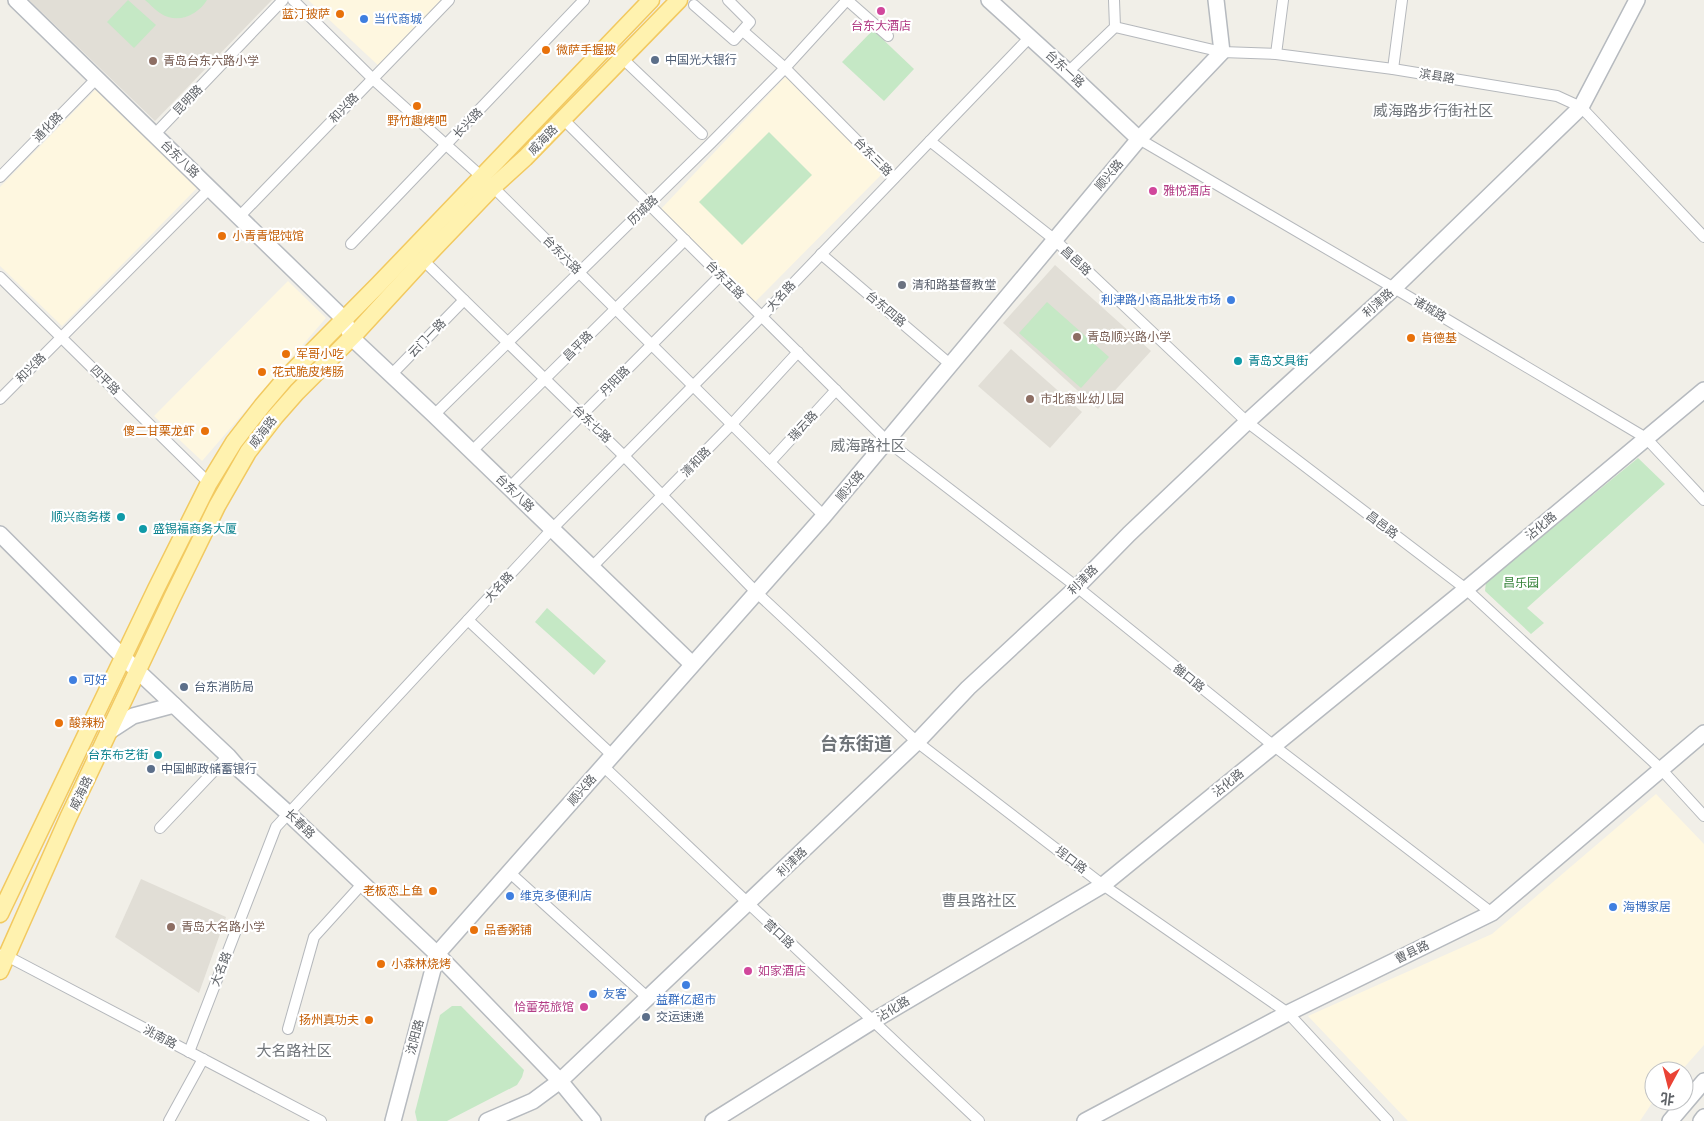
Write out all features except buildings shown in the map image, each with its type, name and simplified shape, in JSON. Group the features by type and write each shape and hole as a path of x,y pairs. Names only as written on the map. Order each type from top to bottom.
{"main road":[{"name":"威海路","path":"2,960 205,528 248,452 297,392 354,336 423,260 488,182 652,0"},
{"name":"威海路","path":"0,914 156,589 209,484 234,442 262,406 344,319 488,182 524,158 622,58 686,2"}],"street":[{"name":"台东八路","path":"16,0 344,319 354,336 693,662"},
{"name":"昆明路","path":"155,134 284,0"},
{"name":"台东六路","path":"293,0 373,79 488,182 824,516"},
{"name":"和兴路","path":"239,217 449,0"},
{"name":"长兴路","path":"351,244 584,0"},
{"path":"686,2 734,40 750,22 728,0"},
{"path":"847,0 888,36"},
{"name":"历城路","path":"436,414 650,205 785,68 847,0"},
{"name":"台东一路","path":"989,0 1139,140"},
{"path":"1068,72 1115,27 1114,0"},
{"path":"1216,0 1222,52"},
{"path":"1276,54 1283,0"},
{"path":"1393,69 1402,0"},
{"name":"利津路","path":"487,1121 532,1101 560,1081 917,742 968,688 1077,587 1129,534 1247,422 1394,288 1581,107 1637,0"},
{"name":"滨县路","path":"1115,27 1222,52 1276,54 1393,69 1557,96 1581,107 1704,237"},
{"name":"台东三路","path":"743,31 785,68 894,178 930,141"},
{"path":"1030,37 930,141 1054,240"},
{"name":"顺兴路","path":"437,954 824,516 1139,140 1222,52"},
{"path":"622,58 702,134"},
{"name":"通化路","path":"0,177 97,78"},
{"name":"台东五路","path":"563,119 887,441"},
{"name":"诸城路","path":"1139,140 1394,288 1646,438 1704,500"},
{"name":"大名路","path":"189,1052 276,828 553,528 762,316 894,178"},
{"name":"和兴路","path":"0,399 210,188"},
{"name":"昌平路","path":"473,450 685,240"},
{"name":"昌邑路","path":"1054,240 1247,422 1466,589 1661,769 1704,816"},
{"name":"台东四路","path":"821,254 951,365"},
{"name":"台东七路","path":"423,260 582,414 756,592"},
{"name":"丹阳路","path":"511,487 721,275"},
{"name":"四平路","path":"0,277 209,484"},
{"name":"云门一路","path":"393,374 464,300"},
{"name":"清和路","path":"593,567 732,424 798,352"},
{"name":"瑞云路","path":"770,462 836,390"},
{"name":"沾化路","path":"713,1121 873,1021 1103,884 1466,589 1704,390"},
{"name":"雒口路","path":"887,441 1077,587 1274,746 1492,914"},
{"name":"长春路","path":"0,534 124,658 437,954 560,1081 593,1121"},
{"name":"埕口路","path":"756,592 917,742 1103,884 1288,1013 1388,1121"},
{"name":"营口路","path":"468,620 748,904 979,1121"},
{"path":"110,731 133,716 174,705"},
{"name":"曹县路","path":"1085,1121 1288,1013 1492,914 1704,733"},
{"path":"160,828 228,756"},
{"path":"509,872 647,997"},
{"path":"288,1029 314,937 362,883"},
{"name":"沈阳路","path":"393,1121 437,954"},
{"name":"洮南路","path":"2,960 203,1059 321,1121"},
{"path":"169,1121 203,1059"},
{"path":"1670,1121 1704,1081"},
{"path":"1701,1121 1704,1117"}],"shaded area":[{"name":"青岛台东六路小学","path":"29,0 272,0 155,121"},
{"path":"308,0 448,0 382,69"},
{"path":"786,76 882,174 755,302 661,209"},
{"path":"96,89 197,188 62,326 0,266 0,187"},
{"name":"青岛顺兴路小学","path":"1055,265 1151,351 1098,409 1003,323"},
{"path":"288,281 326,318 202,461 154,416"},
{"name":"市北商业幼儿园","path":"1011,349 1082,412 1050,448 978,386"},
{"name":"海博家居","path":"1656,794 1704,844 1704,1045 1690,1061 1644,1061 1644,1111 1647,1111 1640,1121 1408,1121 1308,1016 1492,934"},
{"name":"青岛大名路小学","path":"141,879 226,917 199,993 115,937"}],"green space":[{"path":"128,0 156,25 134,48 107,22"},
{"path":"145,0 207,0 193,14 186,17 173,18 160,13"},
{"path":"873,30 914,69 884,101 842,62"},
{"path":"769,132 812,175 742,245 699,202"},
{"path":"1047,302 1109,357 1081,388 1019,333"},
{"name":"昌乐园","path":"1638,458 1665,484 1527,608 1544,623 1531,634 1485,591 1486,582"},
{"path":"547,608 606,661 594,675 535,622"},
{"path":"452,1006 461,1006 524,1070 522,1077 517,1085 447,1121 417,1121 415,1112 440,1015"}],"place":[{"name":"台东大酒店","path":"881,11"},
{"name":"蓝汀披萨","path":"340,14"},
{"name":"当代商城","path":"364,19"},
{"name":"微萨手握披","path":"546,50"},
{"name":"中国光大银行","path":"655,60"},
{"name":"青岛台东六路小学","path":"153,61"},
{"name":"野竹趣烤吧","path":"417,106"},
{"name":"雅悦酒店","path":"1153,191"},
{"name":"小青青馄饨馆","path":"222,236"},
{"name":"清和路基督教堂","path":"902,285"},
{"name":"利津路小商品批发市场","path":"1231,300"},
{"name":"青岛顺兴路小学","path":"1077,337"},
{"name":"肯德基","path":"1411,338"},
{"name":"军哥小吃","path":"286,354"},
{"name":"青岛文具街","path":"1238,361"},
{"name":"花式脆皮烤肠","path":"262,372"},
{"name":"市北商业幼儿园","path":"1030,399"},
{"name":"傻二甘栗龙虾","path":"205,431"},
{"name":"顺兴商务楼","path":"121,517"},
{"name":"盛锡福商务大厦","path":"143,529"},
{"name":"可好","path":"73,680"},
{"name":"台东消防局","path":"184,687"},
{"name":"酸辣粉","path":"59,723"},
{"name":"台东布艺街","path":"158,755"},
{"name":"中国邮政储蓄银行","path":"151,769"},
{"name":"老板恋上鱼","path":"433,891"},
{"name":"维克多便利店","path":"510,896"},
{"name":"海博家居","path":"1613,907"},
{"name":"青岛大名路小学","path":"171,927"},
{"name":"品香粥铺","path":"474,930"},
{"name":"小森林烧烤","path":"381,964"},
{"name":"如家酒店","path":"748,971"},
{"name":"益群亿超市","path":"686,985"},
{"name":"友客","path":"593,994"},
{"name":"恰蕾苑旅馆","path":"584,1007"},
{"name":"交运速递","path":"646,1017"},
{"name":"扬州真功夫","path":"369,1020"}],"district":[{"name":"威海路步行街社区","path":"1433,111"},
{"name":"威海路社区","path":"868,446"},
{"name":"台东街道","path":"856,743"},
{"name":"曹县路社区","path":"979,901"},
{"name":"大名路社区","path":"294,1051"}]}
